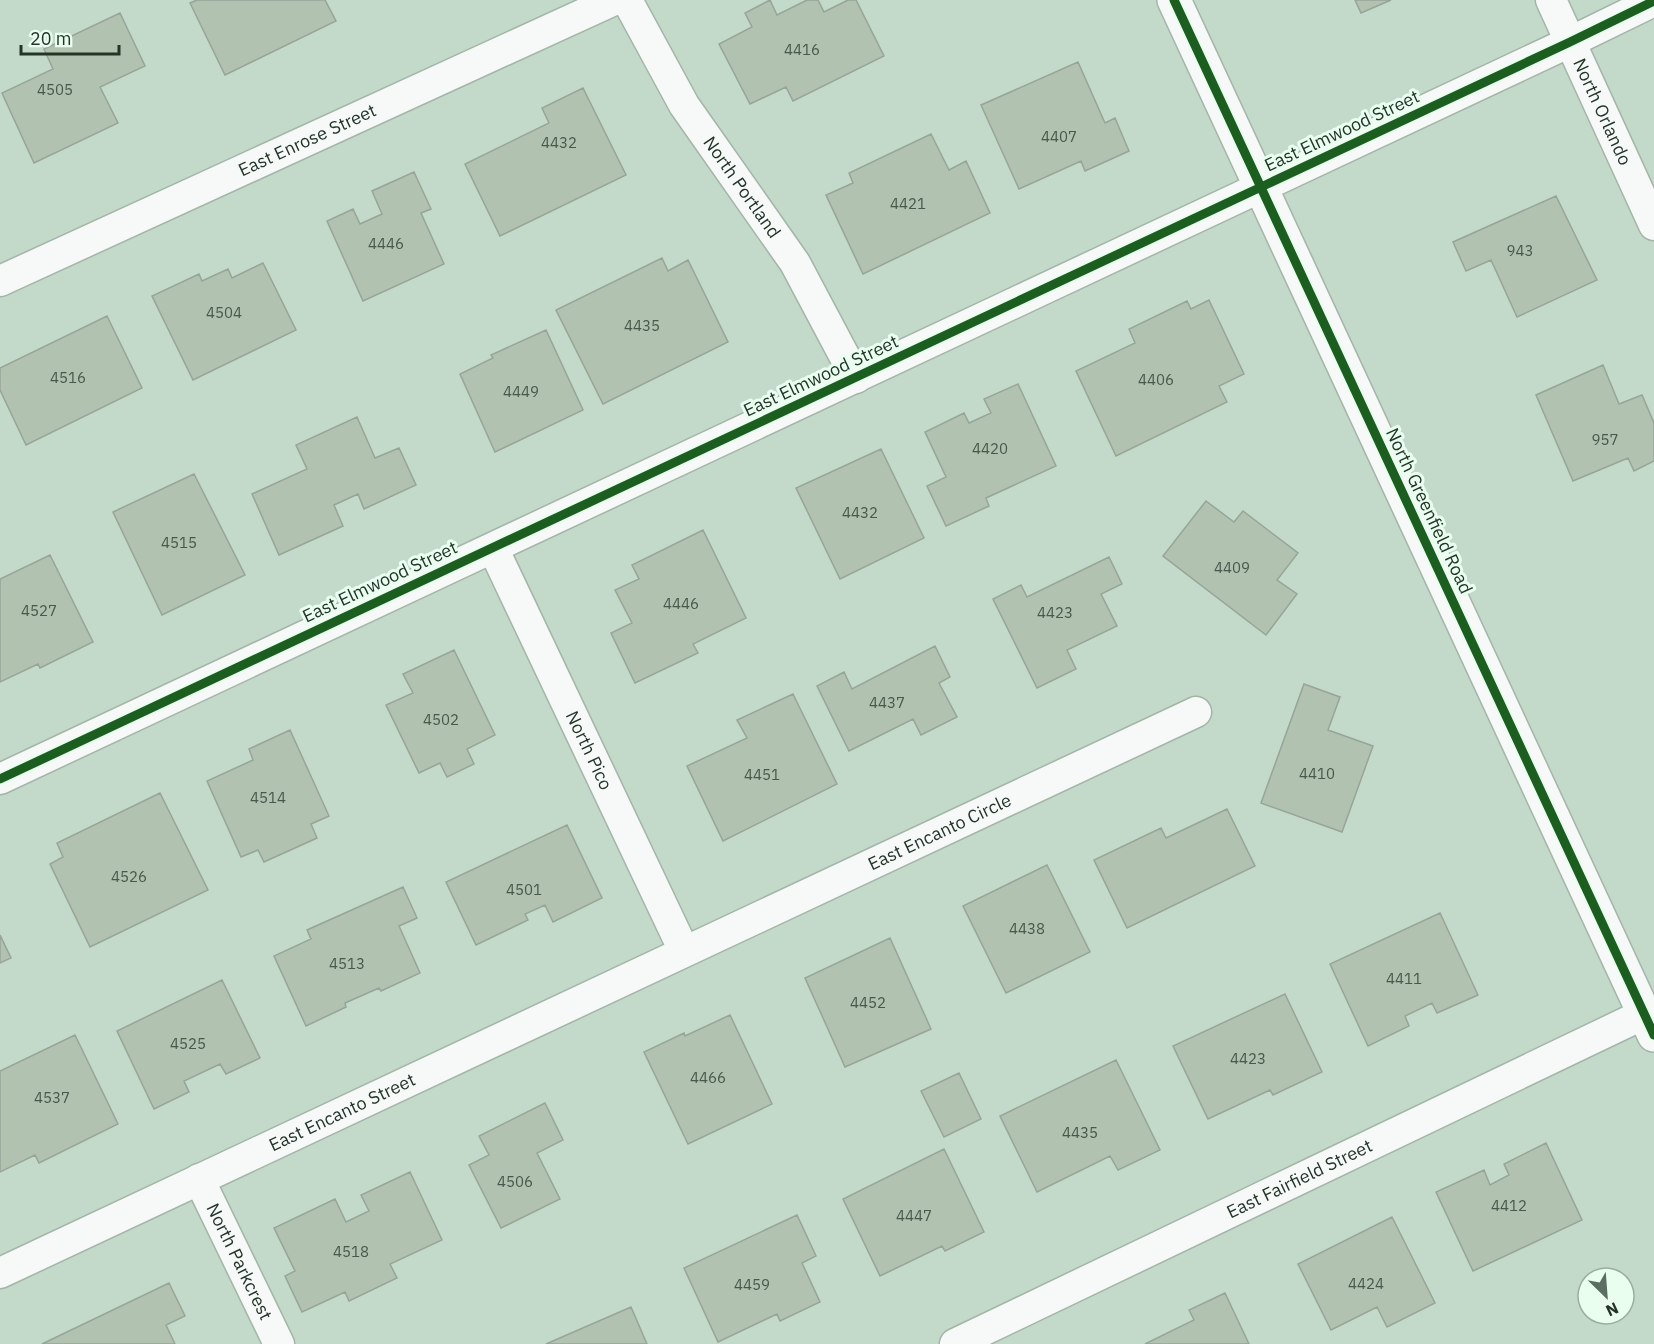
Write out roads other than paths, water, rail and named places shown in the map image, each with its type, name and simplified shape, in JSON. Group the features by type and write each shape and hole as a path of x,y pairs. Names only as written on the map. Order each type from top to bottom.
{"main road":[{"name":"North Greenfield Road","path":"1174,0 1649,1024"}],"street":[{"name":"East Enrose Street","path":"0,281 614,0"},
{"name":"North Portland","path":"627,0 684,105 795,263 856,378"},
{"name":"North Orlando","path":"1551,0 1654,225"},
{"name":"East Elmwood Street","path":"0,779 1261,188 1654,1"},
{"name":"North Pico","path":"493,548 684,951"},
{"name":"East Encanto Circle","path":"684,951 1196,712"},
{"name":"East Encanto Street","path":"0,1273 684,951"},
{"name":"East Fairfield Street","path":"955,1344 1649,1024"},
{"name":"North Parkcrest","path":"199,1179 279,1344"}]}
